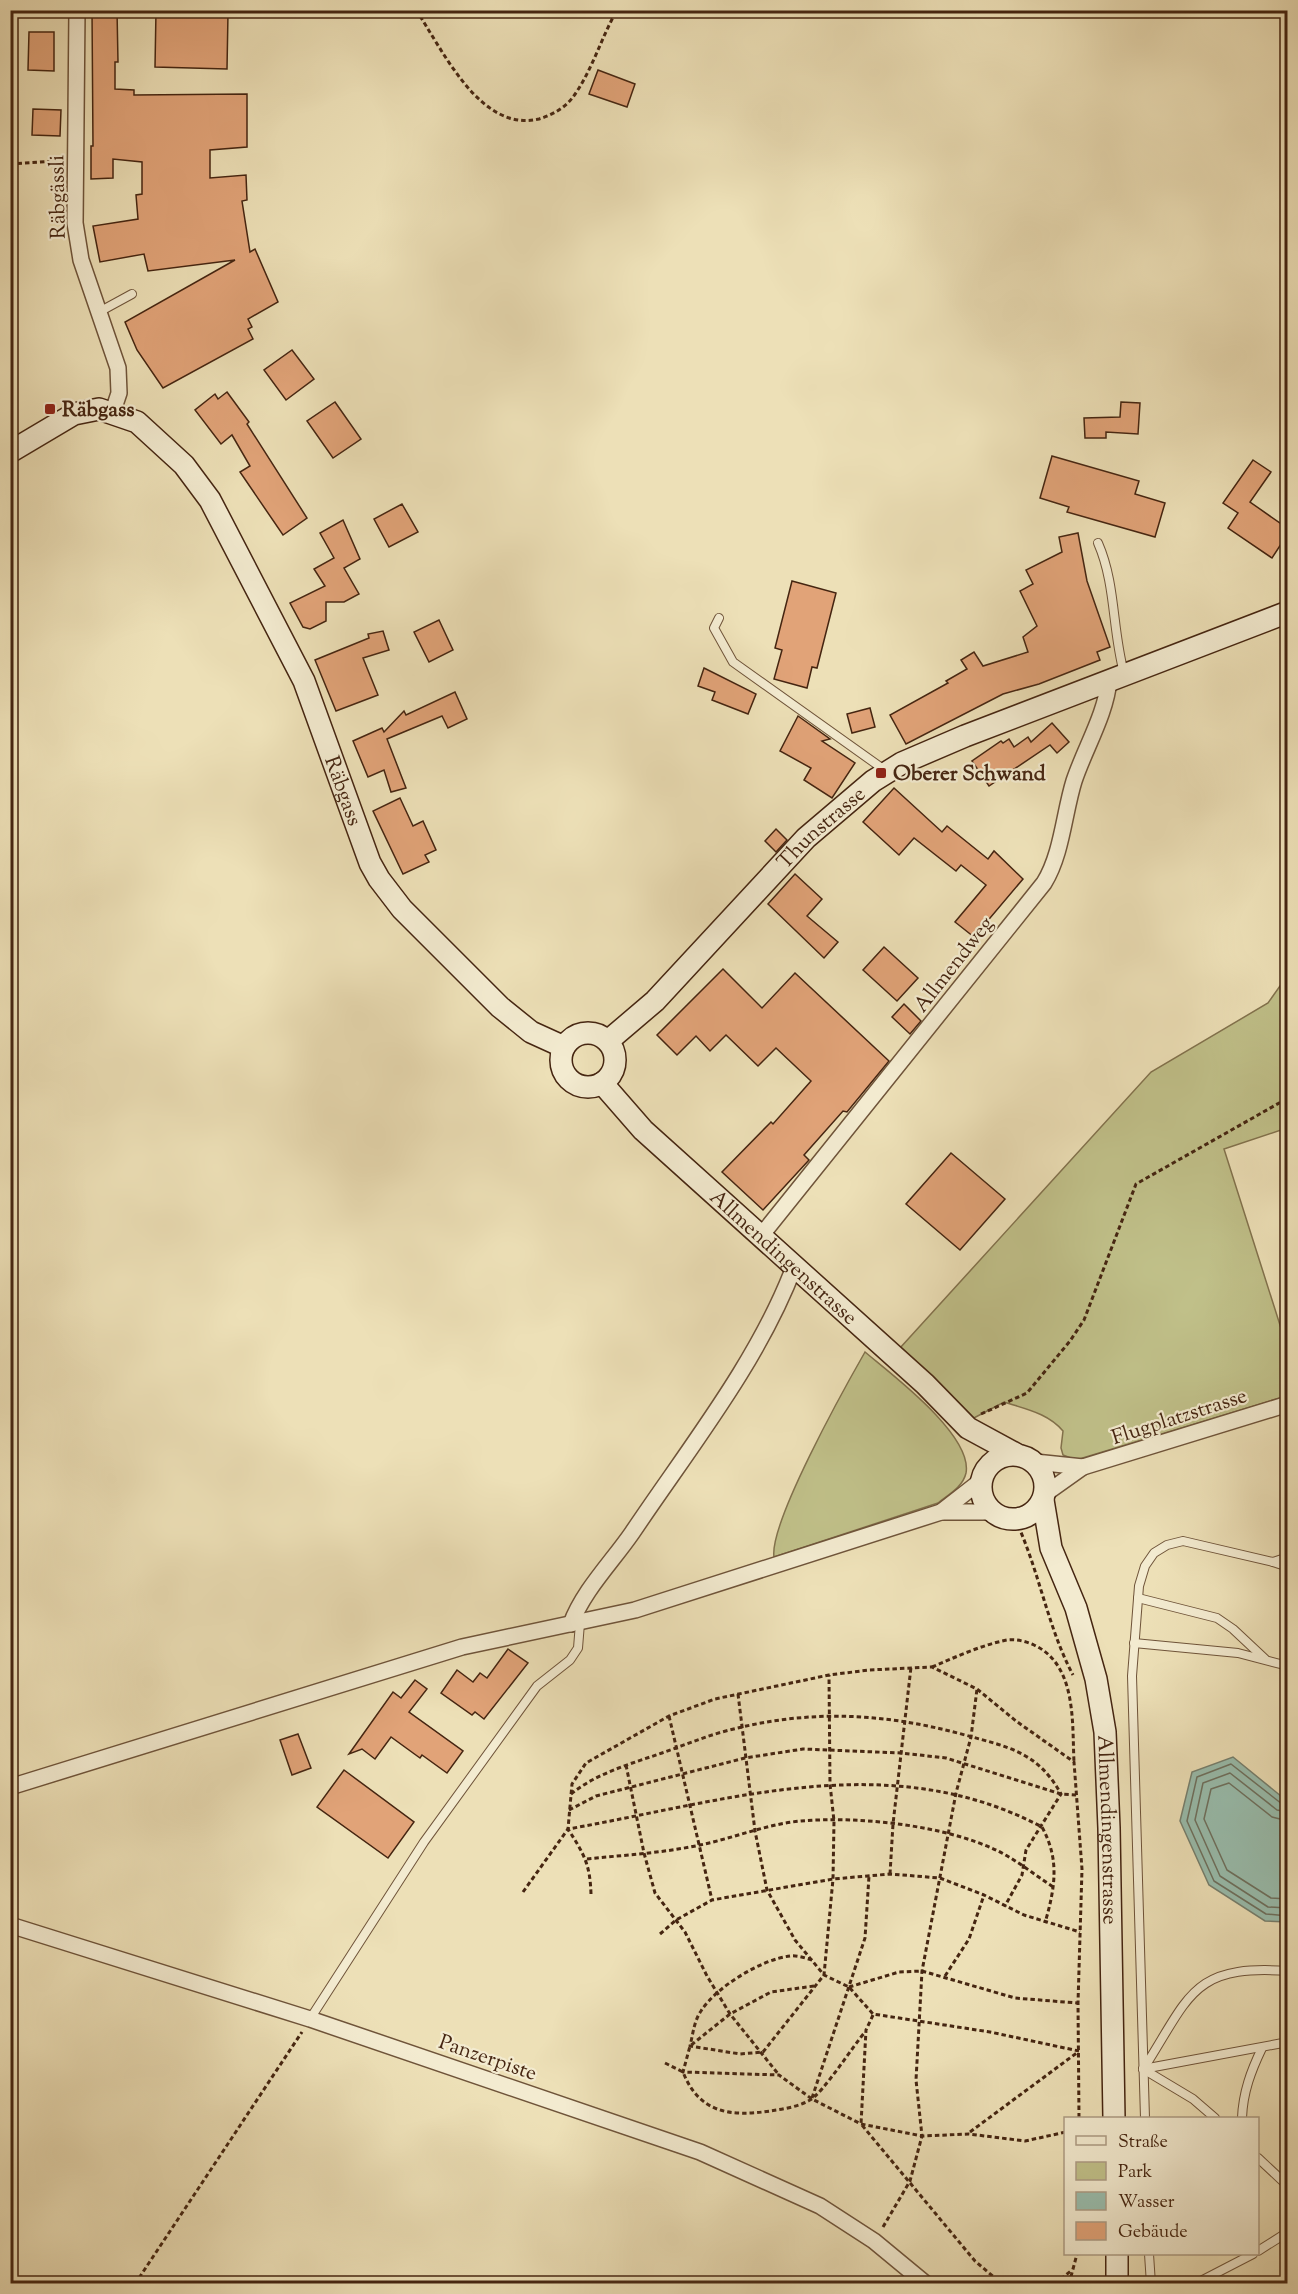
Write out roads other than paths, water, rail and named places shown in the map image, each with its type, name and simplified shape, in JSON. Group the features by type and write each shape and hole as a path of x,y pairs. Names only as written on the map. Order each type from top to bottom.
{"street":[{"name":"Räbgässli","path":"77,10 77,241 120,380 113,411"},
{"path":"10,452 74,414 88,409 113,411"},
{"name":"Räbgass","path":"113,411 137,422 158,438 184,465 210,500 303,681 370,863 379,879 402,909 500,1007 531,1032 564,1047"},
{"name":"Thunstrasse","path":"608,1041 655,1001 806,838 853,795 887,772 934,748 1287,612"},
{"name":"Allmendweg","path":"759,1237 1044,883 1054,862 1066,807 1116,677"},
{"path":"584,1032 601,1036 608,1041 613,1049 614,1068 602,1083 586,1087 570,1080 561,1065 564,1047 569,1040 584,1032"},
{"name":"Allmendingenstrasse","path":"602,1083 626,1114 759,1237 925,1384 968,1428 1026,1458"},
{"path":"576,1624 582,1602 766,1332 794,1267"},
{"name":"Flugplatzstrasse","path":"1044,1497 1083,1467 1287,1404"},
{"name":"Allmendingenstrasse","path":"968,1428 983,1476"},
{"path":"10,1787 462,1647 635,1610 941,1512 993,1512 1015,1520 1033,1512 1044,1497 1044,1476 1026,1458 995,1460 983,1476 941,1512"},
{"name":"Flugplatzstrasse","path":"1026,1458 1083,1467"},
{"path":"983,1476 983,1499 993,1512"},
{"name":"Allmendingenstrasse","path":"1044,1497 1051,1548 1084,1631 1096,1679 1105,1732 1114,2117"},
{"name":"Allmendingenstrasse","path":"1015,1520 1034,1531 1051,1548"},
{"name":"Panzerpiste","path":"10,1924 310,2019 700,2152 820,2206 874,2241 926,2283"},
{"path":"1117,2255 1117,2283"}],"lane":[{"path":"99,312 132,294"},
{"path":"1098,543 1110,576 1116,677"},
{"path":"719,618 714,628 733,662 887,772"},
{"path":"1145,2117 1132,1676 1137,1598 1145,1566 1154,1553 1167,1545 1183,1542 1287,1567"},
{"path":"1273,1562 1287,1557"},
{"path":"1137,1598 1218,1618 1233,1629 1266,1661"},
{"path":"310,2019 451,1805 537,1686 570,1660 578,1648 576,1624"},
{"path":"1134,1643 1238,1653 1287,1666"},
{"path":"1143,2069 1192,1992 1209,1979 1233,1971 1287,1971"},
{"path":"1143,2069 1287,2042"},
{"path":"1242,2117 1242,2101 1262,2048"},
{"path":"1143,2069 1193,2098 1214,2117"},
{"path":"1259,2160 1287,2186"},
{"path":"1259,2250 1287,2232"},
{"path":"1149,2255 1151,2283"},
{"path":"1195,2283 1249,2255"}],"water":[{"path":"1233,1757 1287,1801 1287,1922 1265,1921 1209,1885 1180,1821 1192,1772"}],"place":[{"name":"Räbgass","path":"50,409"},
{"name":"Oberer Schwand","path":"881,773"}]}
